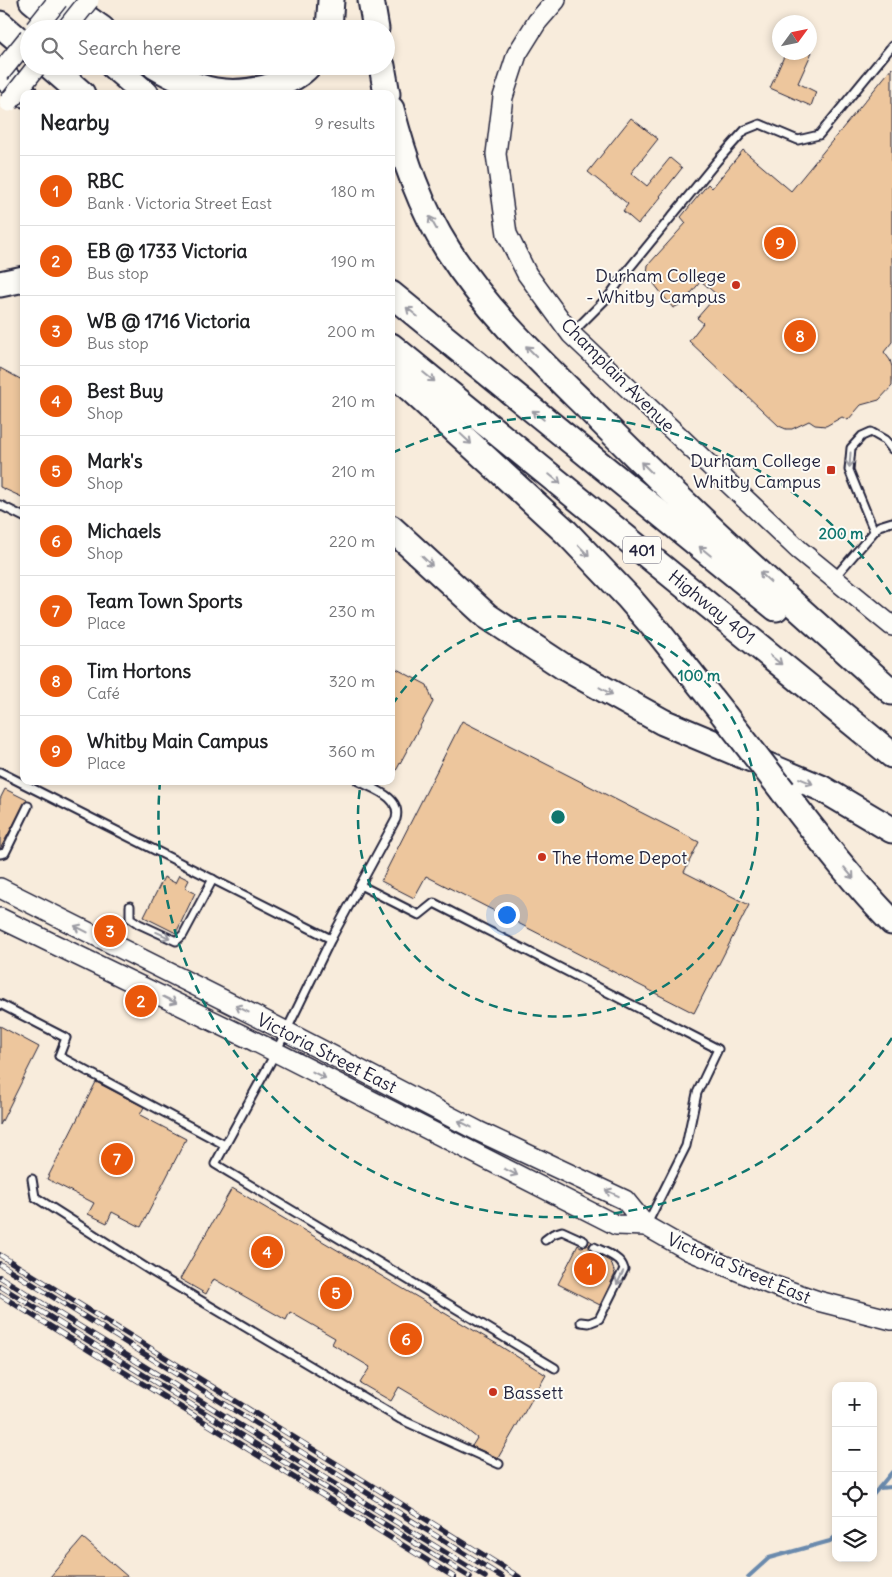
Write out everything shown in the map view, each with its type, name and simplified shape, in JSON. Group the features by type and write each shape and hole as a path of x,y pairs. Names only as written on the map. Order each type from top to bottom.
{"highway":[{"path":"32,0 56,20"},
{"path":"60,0 89,20"},
{"path":"330,20 331,0"},
{"path":"371,0 374,20"},
{"path":"0,24 20,41"},
{"path":"0,73 11,103"},
{"path":"60,75 77,90"},
{"path":"124,75 141,90"},
{"path":"172,75 209,90"},
{"path":"262,90 284,82 294,75"},
{"path":"384,75 387,90"},
{"path":"395,122 403,151 427,213 448,249 480,294 519,339 649,470 892,692"},
{"path":"0,284 20,280"},
{"name":"401","path":"395,297 892,703"},
{"name":"Highway 401","path":"395,349 892,755"},
{"path":"395,375 566,532 628,597 724,715 818,836 874,904 892,922"},
{"path":"395,532 487,616 564,667 663,722 821,788 892,830"}],"main road":[{"path":"43,20 60,0"},
{"path":"74,20 89,0"},
{"name":"Champlain Avenue","path":"556,0 537,22 516,54 503,97 496,154 507,234 527,274 571,334 799,550 892,626"},
{"path":"0,73 20,48"},
{"path":"20,90 31,75"},
{"path":"11,103 20,90"},
{"name":"Victoria Street East","path":"0,888 478,1131 625,1200 646,1226 688,1250 769,1284 818,1301 892,1320"},
{"name":"Victoria Street East","path":"0,918 276,1052 616,1225 646,1226"}],"lane":[{"path":"571,334 610,296 627,271 693,189 745,130 760,124 798,140 819,135 892,46"},
{"path":"874,531 849,470 850,448 862,436 871,432 885,440 892,450"},
{"path":"0,505 20,515"},
{"path":"834,578 879,526 892,522"},
{"path":"0,772 20,782"},
{"path":"26,785 330,939"},
{"path":"365,785 393,801 398,813 396,819 330,939 276,1052 215,1164 555,1368"},
{"path":"0,854 5,853 28,806"},
{"path":"130,906 130,918 139,924 176,940 183,935 213,879"},
{"path":"360,885 419,915 434,903 718,1049 697,1093 686,1146 646,1226"},
{"path":"0,1004 66,1038 59,1056 225,1146"},
{"path":"32,1179 35,1197 151,1271 400,1419 499,1464"},
{"path":"545,1240 562,1231 584,1241"},
{"path":"581,1322 589,1323 599,1319 624,1269 624,1265 618,1260 594,1247"}],"building":[{"path":"782,60 808,60 798,83 816,92 811,106 770,88"},
{"path":"892,68 892,342 884,352 890,360 892,367 892,386 879,400 861,405 848,420 842,417 826,426 815,425 809,421 792,429 786,429 779,426 689,341 703,323 697,318 717,295 701,281 683,303 673,308 647,275 648,265 686,223 681,217 708,184 712,188 743,150 791,191"},
{"path":"631,118 658,139 631,173 647,186 670,158 682,168 638,224 623,211 628,204 588,172"},
{"path":"0,368 20,379 20,496 0,487"},
{"path":"395,668 427,685 433,702 395,773"},
{"name":"The Home Depot","path":"462,721 699,842 684,872 749,905 694,1013 426,876 414,898 381,881"},
{"path":"5,789 27,800 0,849 0,799"},
{"path":"179,875 189,880 185,888 195,893 176,933 144,917 164,877 175,883"},
{"path":"0,1026 39,1047 0,1125"},
{"path":"96,1082 144,1107 140,1115 186,1139 141,1227 112,1212 107,1223 88,1214 94,1203 47,1179"},
{"path":"232,1188 497,1344 546,1375 498,1458 472,1446 477,1438 453,1419 399,1387 391,1401 360,1383 370,1367 332,1344 335,1338 290,1312 286,1320 214,1279 206,1294 180,1279"},
{"path":"589,1240 592,1242 589,1245 590,1250 611,1262 615,1274 600,1305 558,1284 578,1245 581,1247 587,1246"},
{"path":"83,1538 128,1577 50,1577"}],"waterway":[{"path":"877,1490 892,1472"},
{"path":"879,1488 892,1487"},
{"path":"748,1577 769,1558 832,1539"}],"railway":[{"path":"0,1255 519,1577"},
{"path":"0,1264 502,1577"},
{"path":"0,1277 485,1577"},
{"path":"0,1286 470,1577"},
{"path":"0,1295 454,1577"}],"place":[{"name":"Whitby Main Campus","path":"780,243"},
{"name":"Durham College - Whitby Campus","path":"736,285"},
{"name":"Tim Hortons","path":"800,336"},
{"name":"Durham College Whitby Campus","path":"831,470"},
{"name":"The Home Depot","path":"542,857"},
{"name":"WB @ 1716 Victoria","path":"110,931"},
{"name":"EB @ 1733 Victoria","path":"141,1001"},
{"name":"Team Town Sports","path":"117,1159"},
{"name":"Best Buy","path":"267,1252"},
{"name":"RBC","path":"590,1269"},
{"name":"Mark's","path":"336,1293"},
{"name":"Michaels","path":"406,1339"},
{"name":"Bassett","path":"493,1392"}]}
